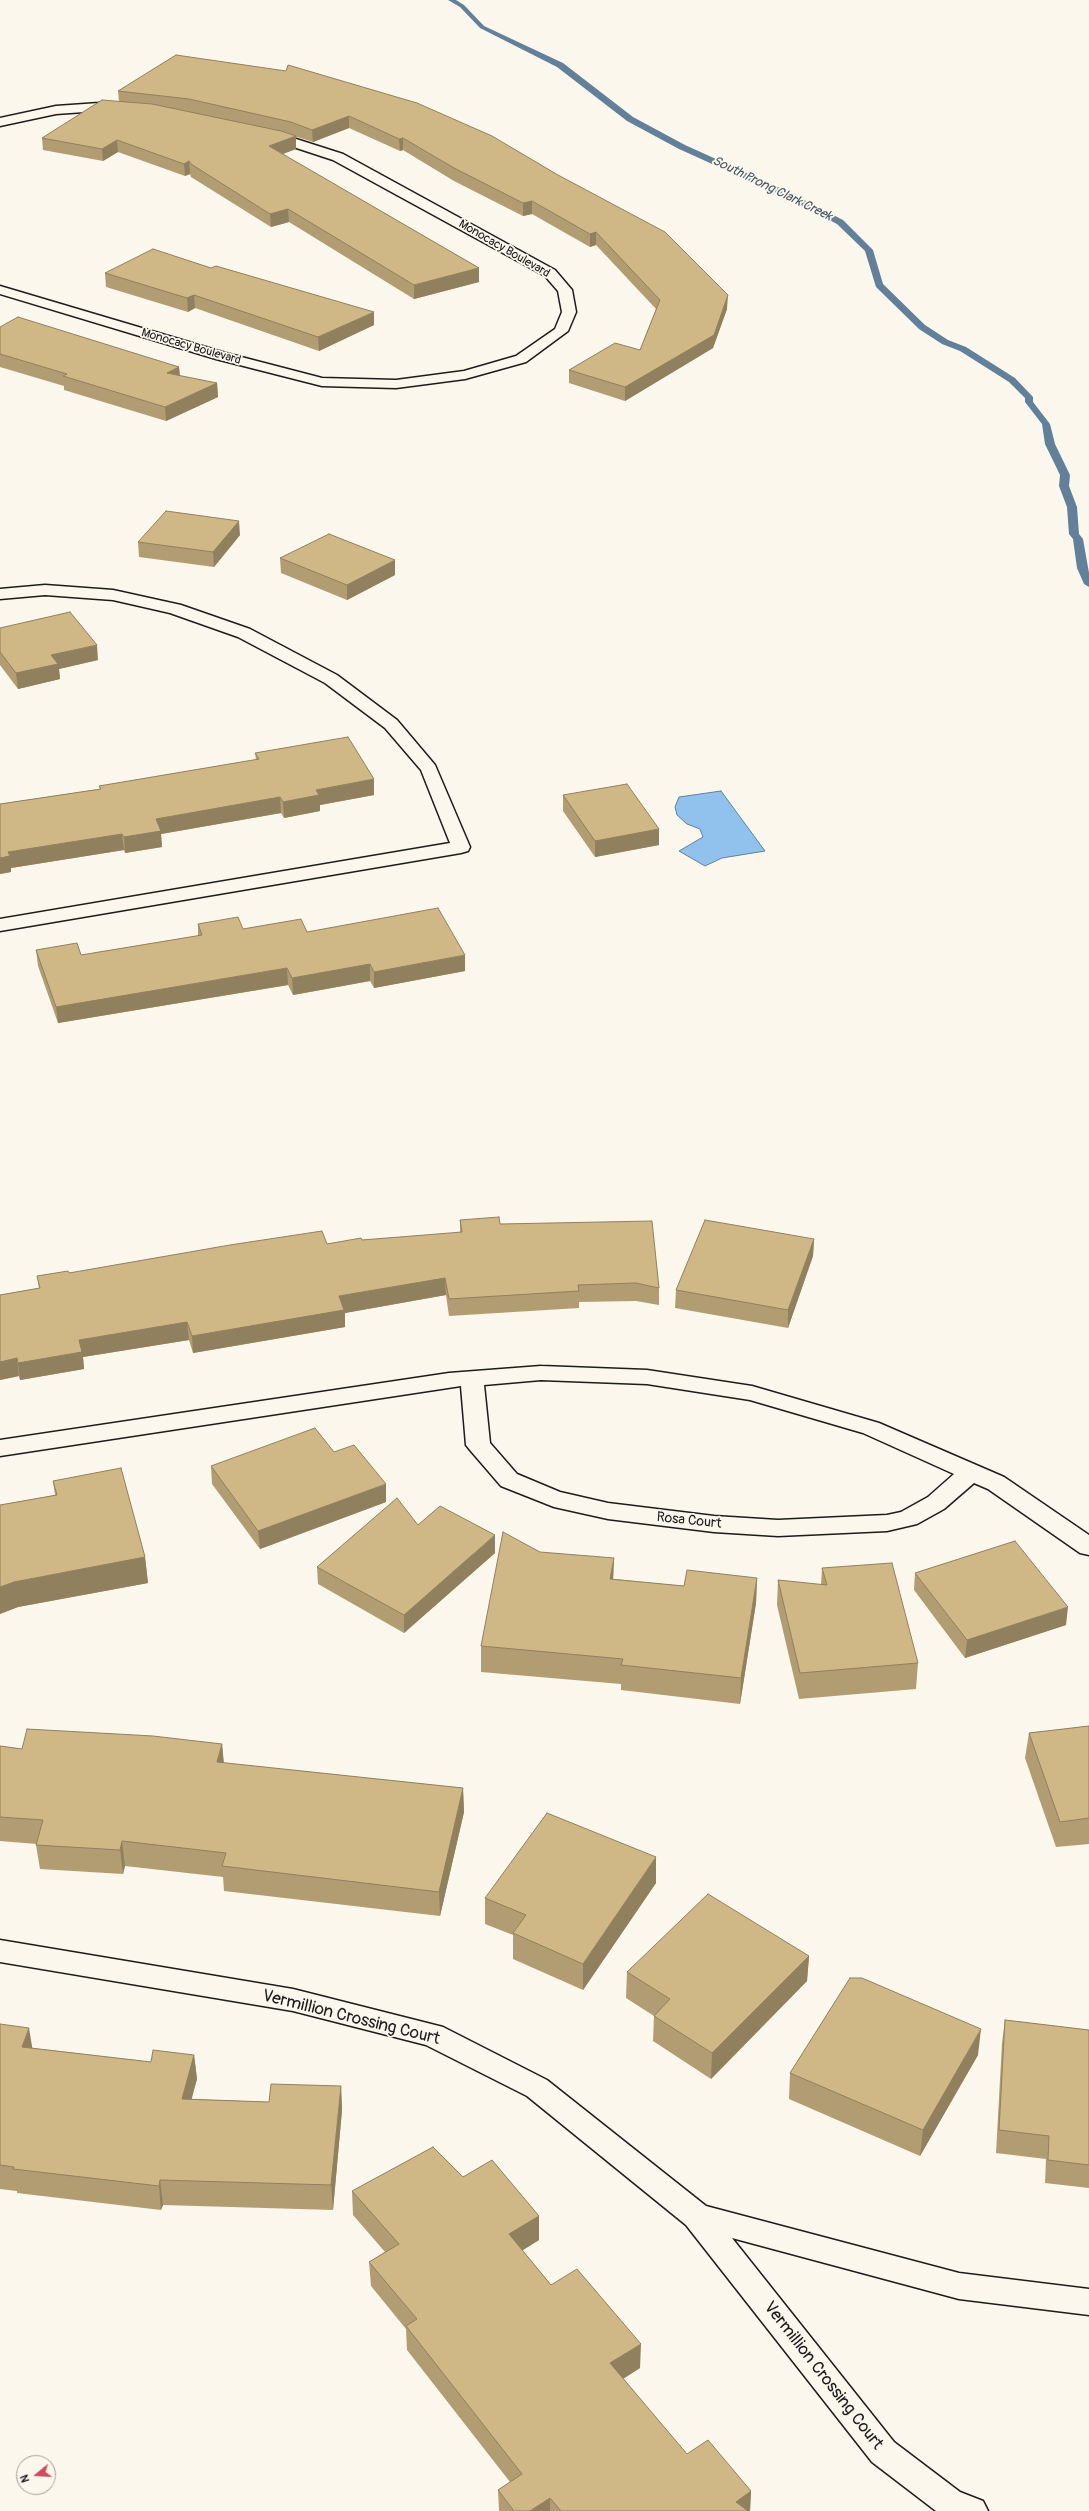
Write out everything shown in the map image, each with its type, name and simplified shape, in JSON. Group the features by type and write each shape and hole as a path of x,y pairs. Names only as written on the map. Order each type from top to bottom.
{"street":[{"path":"0,122 56,110 99,107 130,110"},
{"name":"Monocacy Boulevard","path":"4,294 221,356 322,382 396,384 465,375 521,359 561,331 569,312 565,290 550,273 338,157 253,130"},
{"path":"0,594 45,590 113,595 175,609 244,633 331,679 391,724 429,769 461,847 0,925"},
{"path":"0,1448 472,1378 541,1373 647,1377 752,1393 871,1428 996,1483 1089,1547"},
{"name":"Rosa Court","path":"472,1378 478,1445 509,1480 554,1499 608,1511 714,1524 778,1528 887,1522 908,1518 936,1503 971,1472"},
{"name":"Vermillion Crossing Court","path":"0,1951 293,2000 434,2035 537,2088 697,2216 883,2452 949,2502 972,2511"},
{"name":"Vermillion Crossing Court","path":"697,2216 959,2286 1089,2302"}],"water":[{"path":"721,791 765,851 722,858 705,866 679,851 703,837 700,829 687,824 677,815 675,807 679,797"}],"building":[{"path":"176,55 286,71 288,65 417,103 492,136 558,175 665,232 728,295 714,335 625,387 569,370 615,343 640,350 660,300 596,232 590,234 532,201 523,203 454,168 403,138 399,139 349,116 312,130 291,122 189,99 118,91"},
{"path":"102,100 152,104 281,131 296,136 269,146 479,268 414,285 288,209 270,214 191,164 189,161 184,164 117,140 102,149 42,138"},
{"path":"153,249 211,268 216,266 374,312 318,337 194,295 187,298 105,273"},
{"path":"18,317 179,367 167,373 217,383 165,407 63,376 67,374 0,354 0,327"},
{"path":"166,511 239,521 213,552 138,542"},
{"path":"329,534 395,560 347,585 280,558"},
{"path":"70,612 97,645 51,655 58,664 16,673 0,652 0,628"},
{"path":"348,737 374,779 316,790 319,795 283,802 280,797 156,819 161,831 124,837 122,834 8,852 10,856 0,858 0,804 101,789 99,786 259,759 255,753"},
{"path":"627,784 659,829 595,841 563,795"},
{"path":"438,908 465,955 374,972 370,964 292,978 287,968 56,1007 36,950 77,943 81,955 202,935 198,924 238,917 243,929 301,919 307,932"},
{"path":"499,1217 500,1224 652,1221 659,1288 636,1283 578,1285 579,1291 449,1299 445,1278 339,1296 344,1310 192,1336 187,1322 79,1340 82,1352 18,1363 17,1358 0,1362 0,1295 40,1288 37,1276 68,1271 69,1273 230,1245 322,1231 327,1244 361,1238 362,1240 462,1232 460,1220"},
{"path":"705,1220 814,1239 788,1310 676,1290"},
{"path":"315,1428 334,1452 354,1445 386,1484 258,1531 211,1466"},
{"path":"121,1468 145,1557 14,1582 0,1587 0,1505 57,1495 53,1481"},
{"path":"397,1498 418,1525 440,1506 495,1535 404,1615 317,1567"},
{"path":"503,1532 540,1552 614,1558 610,1579 684,1586 687,1570 757,1578 741,1678 621,1665 623,1659 481,1646"},
{"path":"1015,1541 1068,1607 967,1640 915,1573"},
{"path":"892,1563 918,1663 800,1673 778,1580 827,1585 822,1568"},
{"path":"1089,1726 1089,1818 1060,1822 1029,1733"},
{"path":"27,1729 153,1736 222,1744 217,1762 463,1788 439,1892 222,1866 226,1853 122,1841 120,1850 36,1845 43,1820 0,1817 0,1746 22,1749"},
{"path":"547,1813 656,1857 583,1964 513,1933 526,1915 485,1898"},
{"path":"708,1894 809,1956 712,2053 654,2016 670,1999 627,1972"},
{"path":"850,1978 862,1978 981,2029 923,2130 790,2073"},
{"path":"1005,2020 1089,2030 1089,2165 1048,2160 1049,2136 999,2130"},
{"path":"0,2024 29,2028 22,2047 151,2062 153,2050 194,2055 182,2099 269,2102 271,2084 341,2086 331,2185 160,2180 159,2186 13,2169 14,2167 0,2165"},
{"path":"433,2147 463,2177 492,2160 539,2216 509,2234 551,2285 577,2269 641,2344 610,2363 687,2454 708,2440 751,2491 736,2502 748,2511 561,2511 550,2498 530,2511 514,2511 498,2490 522,2474 406,2326 417,2319 369,2262 399,2244 352,2191"}],"waterway":[{"name":"South Prong Clark Creek","path":"451,0 462,6 482,27 560,65 630,119 682,147 786,194 840,222 869,250 879,285 922,327 945,342 963,349 1012,380 1029,397 1029,402 1046,424 1050,444 1065,475 1064,486 1072,507 1074,534 1078,539 1082,568 1089,584"}]}
